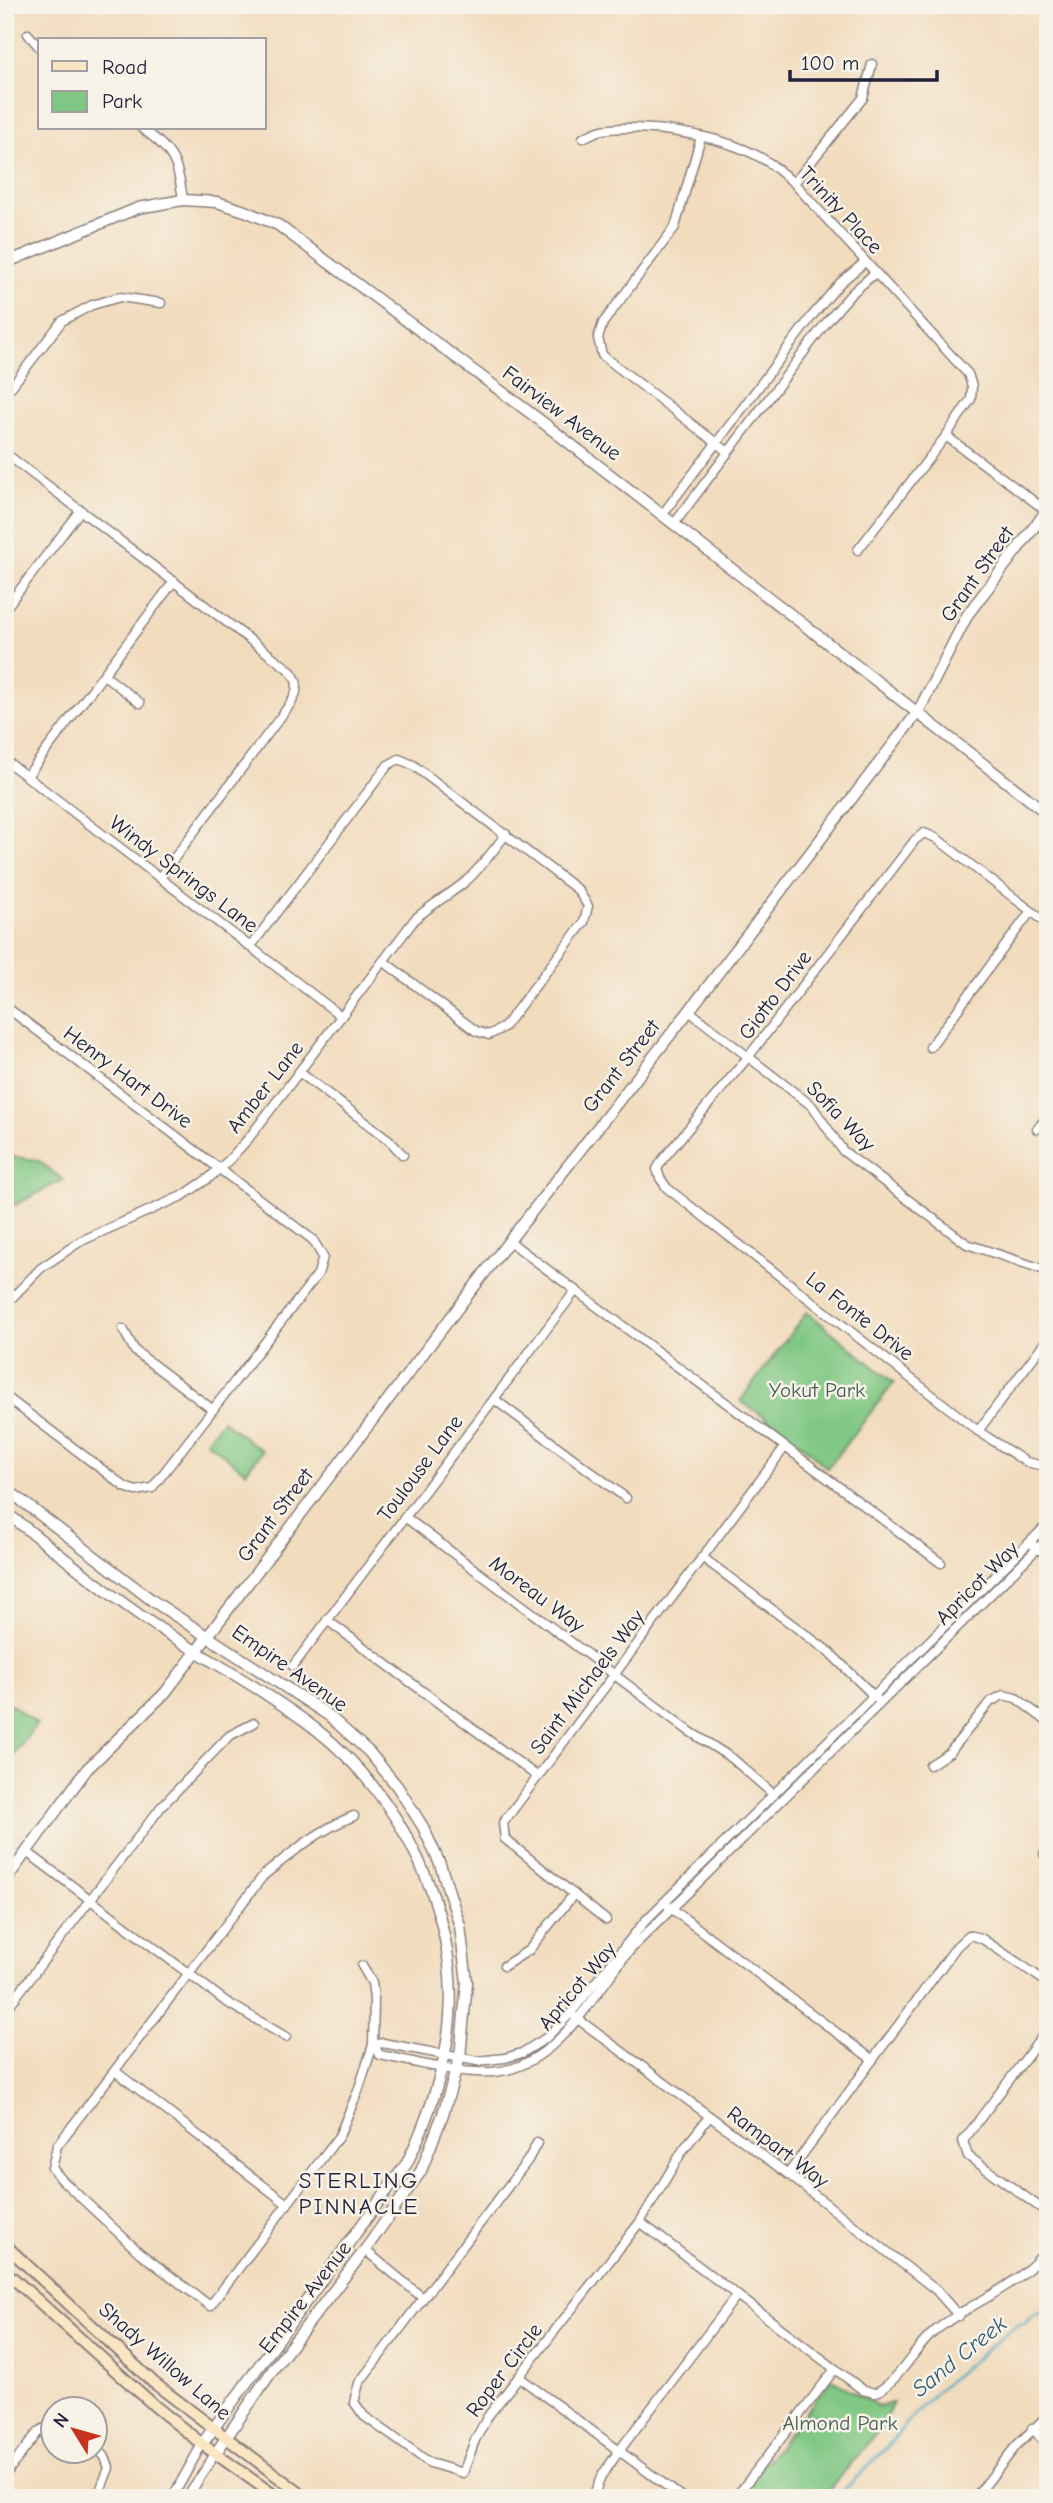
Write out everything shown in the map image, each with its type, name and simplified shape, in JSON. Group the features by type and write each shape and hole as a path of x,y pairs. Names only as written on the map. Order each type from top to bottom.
{"main road":[{"name":"Shady Willow Lane","path":"5,2245 154,2383 306,2498"},
{"name":"Shady Willow Lane","path":"5,2271 98,2357 202,2444 278,2498"}],"street":[{"path":"28,34 38,46"},
{"path":"794,183 863,98 872,64"},
{"name":"Trinity Place","path":"583,138 606,129 659,130 701,137 735,147 767,162 794,183 968,374 972,386 971,399 946,436 858,550"},
{"path":"144,130 172,154 180,177 183,200"},
{"path":"701,137 675,228 603,323 598,338 602,355 728,452"},
{"name":"Fairview Avenue","path":"5,262 138,208 183,200 217,202 278,225 527,410 1048,814"},
{"path":"662,515 812,316 840,283 865,262"},
{"path":"674,524 825,324 851,294 875,273"},
{"path":"5,395 62,321 92,305 120,298 161,303"},
{"path":"946,436 1047,512"},
{"path":"5,453 288,668 297,681 297,692 291,703 160,877"},
{"path":"5,609 81,510"},
{"name":"Grant Street","path":"197,1650 918,712 968,614 1047,512"},
{"path":"27,776 174,581"},
{"path":"104,675 140,703"},
{"name":"Windy Springs Lane","path":"5,760 341,1016"},
{"path":"251,946 388,765 399,760 413,765 506,834 578,890 588,906 584,922 504,1027 489,1035 476,1031 383,961"},
{"name":"Giotto Drive","path":"660,1178 657,1169 663,1159 749,1056 915,840 925,833 936,838 1031,911"},
{"name":"Amber Lane","path":"5,1305 41,1268 81,1241 184,1195 220,1169 249,1138 415,919 434,902 462,884 480,867 506,834"},
{"path":"930,1047 1031,911 1048,924"},
{"name":"Henry Hart Drive","path":"5,1006 313,1240 323,1257 318,1274 213,1410"},
{"name":"Sofia Way","path":"689,1011 812,1106 843,1151 967,1244 1048,1271"},
{"path":"299,1072 389,1140 403,1156"},
{"path":"1037,1129 1048,1116"},
{"name":"La Fonte Drive","path":"660,1178 667,1188 978,1431 1026,1462 1048,1467"},
{"path":"509,1241 941,1563"},
{"name":"Toulouse Lane","path":"293,1666 576,1290"},
{"path":"5,1396 125,1487 136,1492 152,1488 213,1410 135,1351 122,1329"},
{"path":"978,1431 1048,1339"},
{"path":"494,1399 626,1498"},
{"name":"Saint Michaels Way","path":"606,1920 505,1839 503,1823 785,1447"},
{"name":"Empire Avenue","path":"5,1488 153,1601 328,1714 369,1752 397,1786 423,1827 440,1864 460,1926 467,1982 460,2057 421,2171 365,2250 274,2368 187,2498"},
{"name":"Empire Avenue","path":"5,1512 144,1618 318,1731 384,1798 408,1837 424,1872 443,1931 451,1996 450,2019 429,2115 407,2163 202,2444 172,2498"},
{"name":"Moreau Way","path":"405,1517 689,1731 733,1759 780,1801"},
{"name":"Apricot Way","path":"1048,1524 1034,1545 881,1702 628,1953 574,2017 522,2053 491,2061 383,2043 373,2045 380,2055 457,2070 495,2072 523,2064 554,2044 574,2017 625,1943 664,1902 873,1695 1034,1545 1048,1538"},
{"path":"1034,1545 1048,1556"},
{"path":"702,1557 829,1652 881,1702"},
{"path":"327,1620 538,1777"},
{"path":"5,1881 87,1769 165,1693 197,1650"},
{"path":"930,1765 950,1752 990,1702 1003,1695 1016,1698 1048,1722"},
{"path":"5,2011 161,1807 229,1736 254,1723"},
{"path":"354,1816 338,1822 263,1875 57,2146 52,2168 62,2180 141,2253 210,2306 339,2136 373,2045 372,1983 362,1966"},
{"path":"27,1852 225,2001 286,2037"},
{"path":"504,1966 529,1950 573,1894"},
{"path":"664,1902 873,2060"},
{"path":"788,2175 957,1946 969,1935 981,1938 1048,1983"},
{"name":"Rampart Way","path":"574,2017 788,2175 936,2290 960,2315"},
{"path":"1048,2029 963,2141 968,2156 1048,2213"},
{"path":"115,2071 287,2204"},
{"name":"Roper Circle","path":"423,2298 359,2384 354,2402 364,2417 430,2463 463,2473 475,2440 488,2416 640,2222 683,2150 709,2117"},
{"path":"365,2250 423,2298 528,2160 537,2143"},
{"path":"640,2222 863,2390 875,2393 886,2388 936,2330 1019,2277 1037,2263 1048,2247"},
{"path":"594,2494 601,2477 619,2451 737,2295"},
{"path":"736,2498 835,2369"},
{"path":"519,2377 683,2498"},
{"path":"975,2498 1032,2428 1048,2415"},
{"path":"1032,2428 1048,2446"},
{"path":"5,2475 38,2432"},
{"path":"97,2498 108,2468 107,2464"}],"green space":[{"path":"5,1156 38,1160 63,1180 15,1205 5,1198"},
{"name":"Yokut Park","path":"807,1312 894,1383 827,1468 803,1445 740,1401"},
{"path":"222,1420 262,1451 246,1472 206,1441"},
{"path":"5,1700 37,1724 5,1766"},
{"name":"Almond Park","path":"832,2379 878,2406 893,2403 881,2427 823,2498 737,2498"}],"waterway":[{"name":"Sand Creek","path":"841,2498 844,2490 886,2448 922,2405 950,2379 1017,2325 1026,2323 1030,2317 1048,2309"}],"railway":[{"path":"1006,5 1048,6"}],"district":[{"name":"STERLING PINNACLE","path":"359,2193"}]}
